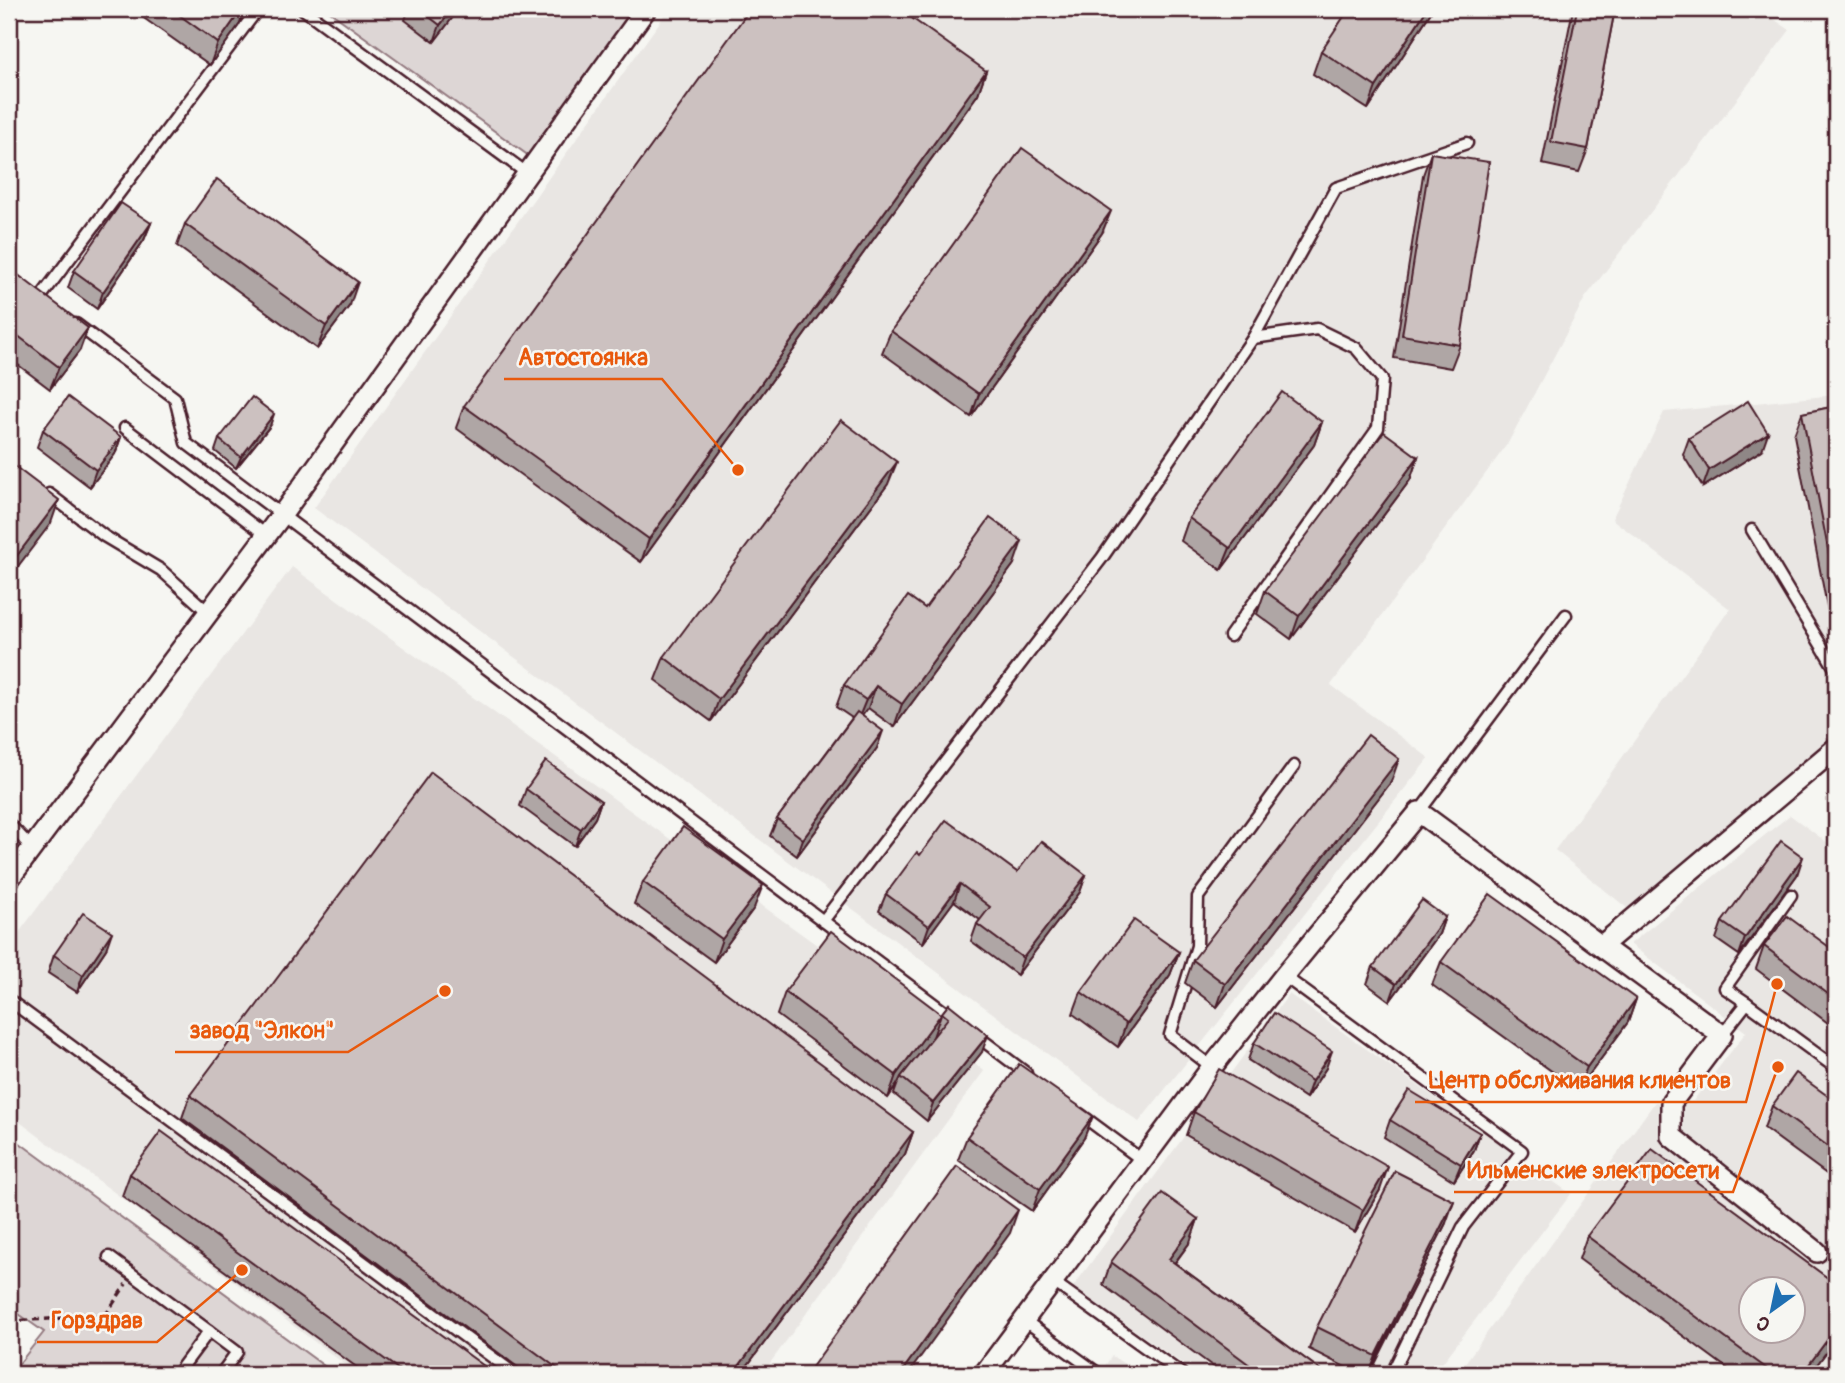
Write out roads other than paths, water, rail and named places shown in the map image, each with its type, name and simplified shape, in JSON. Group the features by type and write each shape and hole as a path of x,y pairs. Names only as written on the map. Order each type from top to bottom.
{"street":[{"path":"9,879 281,516 646,9"},
{"path":"1601,946 1836,748"},
{"path":"984,1374 1212,1067 1419,812 1722,1035 1671,1103 1671,1136 1817,1252"}],"lane":[{"path":"40,298 258,9"},
{"path":"303,9 528,174"},
{"path":"823,921 1102,558 1253,338 1336,188 1466,143"},
{"path":"30,290 51,306"},
{"path":"62,314 175,398 186,443 1032,1077"},
{"path":"1230,636 1378,428 1382,379 1356,348 1317,329 1253,338"},
{"path":"125,428 266,535"},
{"path":"41,488 104,536 161,570 209,612"},
{"path":"1752,530 1836,670"},
{"path":"1419,812 1566,615"},
{"path":"1212,1067 1170,1035 1197,946 1198,897 1294,766"},
{"path":"9,824 32,848"},
{"path":"1791,895 1725,988 1836,1069"},
{"path":"1284,976 1522,1151 1463,1227 1394,1369"},
{"path":"9,1000 515,1374"},
{"path":"1722,1035 1747,1003"},
{"path":"1076,1110 1142,1160"},
{"path":"109,1257 237,1352 221,1374"},
{"path":"1052,1281 1182,1374"},
{"path":"1024,1320 1099,1374"},
{"path":"177,1374 209,1331"}],"place":[{"name":"Автостоянка","path":"738,470"},
{"name":"Центр обслуживания клиентов","path":"1777,984"},
{"name":"завод \"Элкон\"","path":"445,991"},
{"name":"Ильменские электросети","path":"1778,1067"},
{"name":"Горздрав","path":"242,1270"}]}
